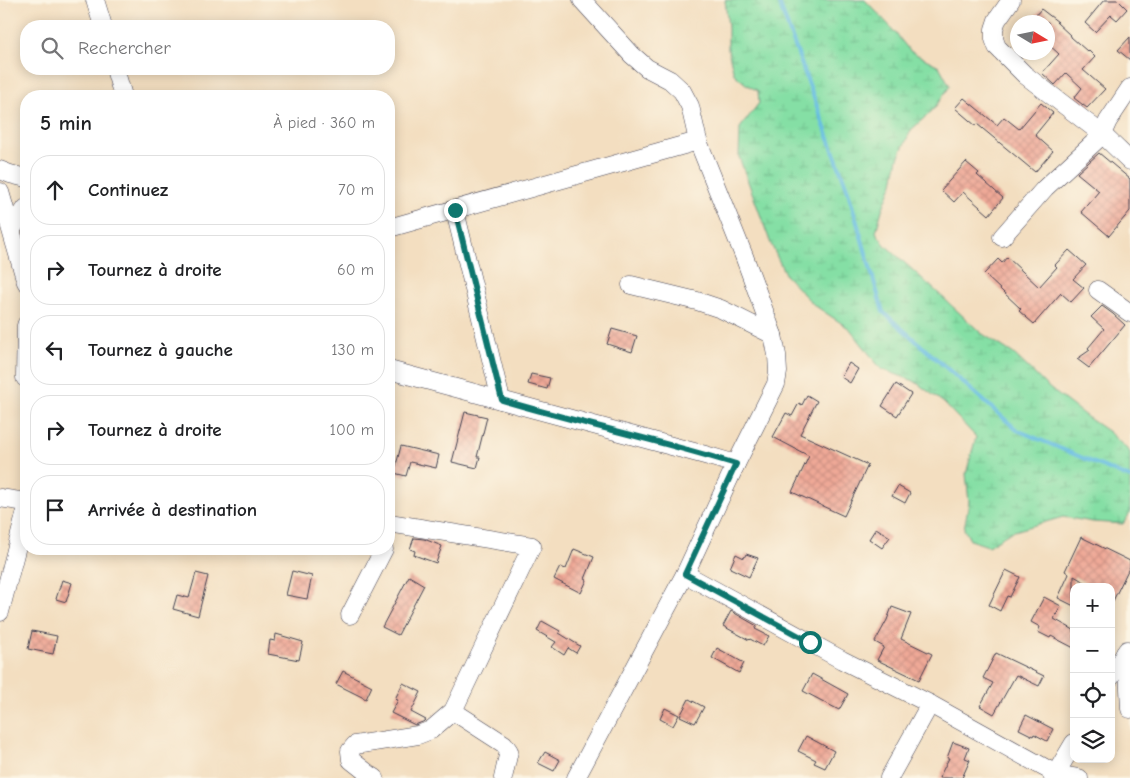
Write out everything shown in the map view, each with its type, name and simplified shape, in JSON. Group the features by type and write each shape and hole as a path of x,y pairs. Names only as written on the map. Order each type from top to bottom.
{"street":[{"path":"95,0 101,20"},
{"path":"576,778 685,574 736,464 776,384 778,372 773,335 698,141 690,106 682,91 670,80 647,68 632,55 582,0"},
{"path":"1011,0 997,20 994,29 996,47 1025,75 1102,134 1130,160"},
{"path":"117,75 122,90"},
{"path":"1002,238 1045,188 1100,137 1108,121 1130,88"},
{"path":"395,226 698,141"},
{"path":"0,170 20,176"},
{"path":"0,192 20,259"},
{"path":"455,210 502,400"},
{"path":"12,229 20,217"},
{"path":"631,285 697,301 773,335"},
{"path":"1098,290 1130,313"},
{"path":"395,372 736,464"},
{"path":"0,498 20,501"},
{"path":"376,778 351,760 350,751 355,745 418,735 431,730 453,711 532,546 395,529"},
{"path":"0,612 20,534"},
{"path":"350,615 381,555"},
{"path":"685,574 842,660 930,704 1054,776 1079,778"},
{"path":"1113,673 1128,649"},
{"path":"1128,649 1130,709"},
{"path":"889,778 930,704"},
{"path":"453,711 504,744 509,751 504,778"},
{"path":"1054,776 1070,750"}],"green space":[{"path":"725,0 865,0 910,51 939,66 950,86 933,110 911,130 898,158 893,183 882,210 876,232 885,245 981,333 1014,354 1048,387 1109,432 1130,452 1130,513 1123,524 1063,517 1011,532 988,546 970,540 964,529 969,502 966,474 976,437 944,403 914,381 881,369 850,329 814,305 786,276 771,244 739,157 740,128 759,103 758,91 734,74 728,50"}],"building":[{"path":"1104,0 1118,0 1127,9 1117,20 1111,15 1095,32 1085,23"},
{"path":"1041,9 1049,15 1036,15"},
{"path":"1055,20 1071,37 1095,57 1083,70 1105,89 1087,108 1074,98 1082,88 1066,73 1055,85 1042,73 1059,54 1055,50"},
{"path":"1130,37 1130,60 1118,50"},
{"path":"964,98 997,125 1004,117 1019,129 1041,103 1053,113 1035,135 1053,151 1035,172 955,108"},
{"path":"1099,153 1130,179 1130,211 1109,236 1081,212 1099,191 1077,173"},
{"path":"966,162 979,173 977,175 1003,198 989,215 963,192 954,202 941,190"},
{"path":"1069,250 1086,265 1073,279 1084,288 1071,302 1061,293 1034,324 984,274 998,259 1002,263 1007,257 1039,287"},
{"path":"1102,306 1125,325 1089,368 1077,359 1090,350 1088,348 1104,329 1091,317"},
{"path":"612,329 637,336 632,352 607,344"},
{"path":"849,363 858,369 850,383 841,377"},
{"path":"531,374 550,378 547,389 528,384"},
{"path":"896,384 911,394 897,416 882,406"},
{"path":"807,395 817,401 800,434 868,465 844,516 792,492 809,456 773,437 786,413 792,416 799,403 802,405"},
{"path":"465,412 487,417 477,457 480,457 477,468 452,462"},
{"path":"401,446 439,455 436,468 410,462 406,476 395,473"},
{"path":"898,486 910,493 905,503 892,496"},
{"path":"876,528 890,537 882,548 869,539"},
{"path":"1081,537 1130,561 1130,566 1115,597 1115,583 1086,583 1074,576 1074,583 1070,583 1070,604 1058,598 1069,574 1065,571"},
{"path":"414,538 424,539 442,546 436,563 414,555 415,551 410,549"},
{"path":"574,549 594,557 581,593 554,579 560,567 566,569"},
{"path":"736,554 744,558 746,554 758,558 749,577 730,568"},
{"path":"1006,570 1020,577 1010,597 1007,596 1000,611 989,605"},
{"path":"292,571 312,576 307,599 286,595"},
{"path":"196,573 208,576 198,616 173,609 177,595 189,598"},
{"path":"409,576 424,585 398,635 382,627"},
{"path":"62,580 72,583 66,602 56,599"},
{"path":"1044,597 1061,606 1054,619 1070,628 1070,646 1051,636 1050,638 1038,632 1040,627 1031,622"},
{"path":"892,607 911,614 901,639 932,654 919,680 877,660 884,647 875,642"},
{"path":"731,611 757,626 755,629 769,636 763,646 723,626"},
{"path":"542,621 560,631 559,633 580,646 576,653 568,648 564,655 552,647 556,642 537,631"},
{"path":"32,631 57,636 53,654 28,649"},
{"path":"276,634 303,642 299,660 268,654 270,640 275,641"},
{"path":"717,648 744,663 739,673 712,658"},
{"path":"996,653 1044,676 1039,686 1016,675 994,714 980,706 993,683 983,678"},
{"path":"343,671 372,686 366,699 336,684"},
{"path":"812,674 848,694 839,710 803,691"},
{"path":"403,683 421,692 411,712 425,721 415,725 391,713 398,700 395,699"},
{"path":"689,699 704,707 695,723 680,716"},
{"path":"665,708 679,715 673,726 660,719"},
{"path":"1026,715 1053,729 1047,741 1019,729"},
{"path":"806,736 834,751 825,768 814,763 816,760 798,751"},
{"path":"953,742 969,748 965,758 970,760 962,778 939,778 949,758 947,758"},
{"path":"545,752 560,760 554,771 538,763"}],"waterway":[{"path":"778,0 847,188 883,312 1017,430 1130,478"}],"route":[{"path":"455,210 502,400 736,464 685,574 810,642"}]}
